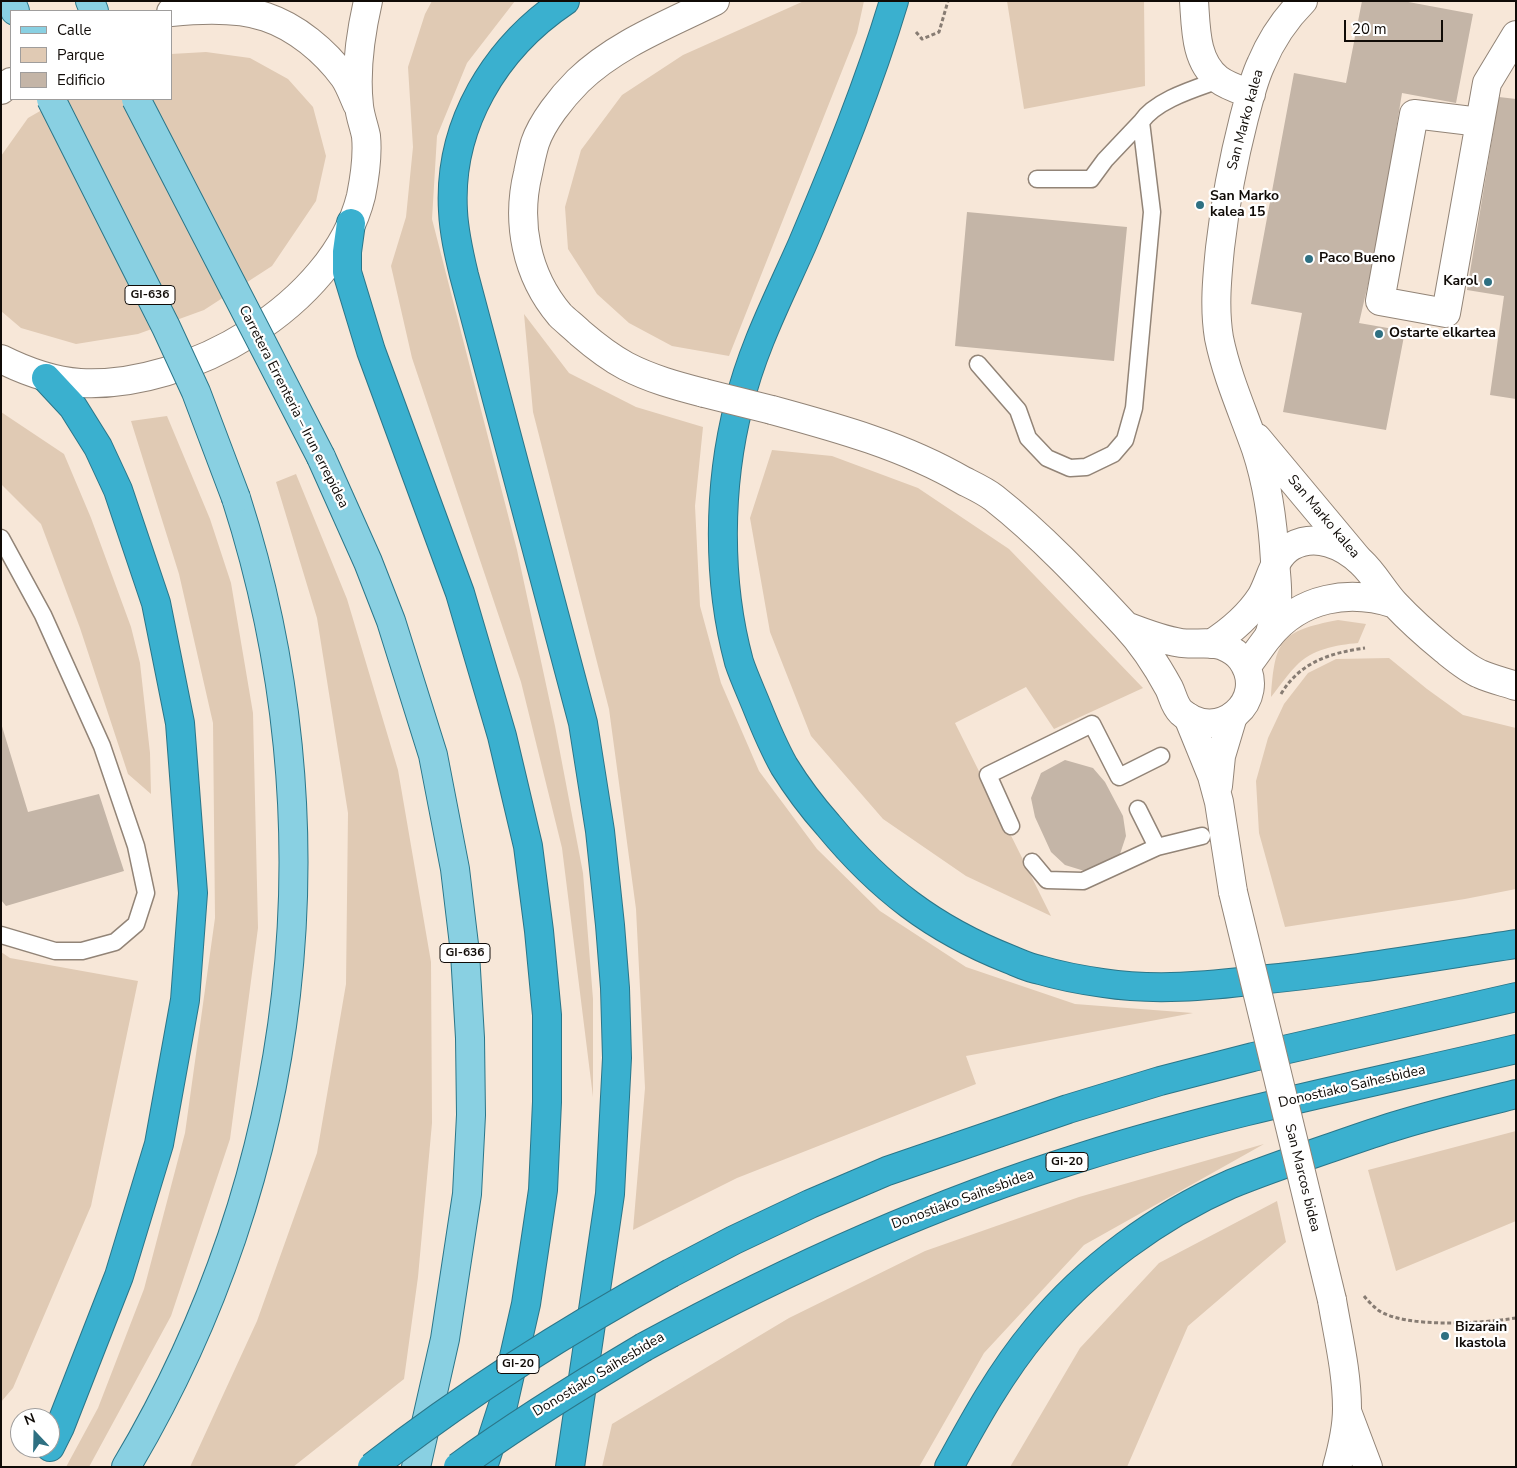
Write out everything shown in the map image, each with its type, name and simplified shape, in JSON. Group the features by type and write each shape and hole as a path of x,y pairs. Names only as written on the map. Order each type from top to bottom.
{"highway":[{"path":"565,1 523,35 503,57 485,84 471,112 460,142 454,177 453,210 456,243 464,275 583,723 600,831 610,934 615,988 617,1058 610,1194 570,1467"},
{"path":"894,1 886,28 834,169 752,360 738,404 729,455 724,500 723,559 729,614 740,664 765,726 784,765 808,801 851,853 899,898 944,928 986,950 1036,970 1106,984 1161,988 1215,985 1316,974 1516,944"},
{"path":"350,223 347,272 371,350 460,593 497,716 528,846 539,931 547,1016 547,1102 543,1190 526,1304 503,1405 483,1467"},
{"path":"46,378 73,407 98,447 118,490 156,603 180,723 193,893 186,1000 159,1144 119,1276 60,1427"},
{"name":"GI-20","path":"372,1467 464,1400 545,1346 628,1297 734,1240 810,1204 887,1171 1068,1108 1160,1081 1253,1057 1516,997"},
{"name":"Donostiako Saihesbidea","path":"458,1467 492,1442 572,1390 644,1347 755,1288 906,1219 1073,1160 1172,1130 1516,1049"},
{"path":"949,1467 986,1400 1007,1368 1037,1329 1070,1294 1106,1261 1145,1232 1186,1207 1221,1189 1275,1167 1398,1125 1516,1094"}],"main road":[{"name":"GI-636","path":"52,100 166,326 196,392 236,498 263,597 277,668 287,739 293,811 294,883 290,955 283,1026 271,1097 254,1166 233,1235 208,1302 179,1368 147,1432 126,1467"},
{"name":"Carretera Errenteria – Irun errepidea","path":"137,100 321,457 368,562 391,622 432,755 455,869 465,953 470,1038 471,1115 467,1194 445,1339 416,1467"}],"street":[{"path":"236,11 281,1"},
{"path":"359,107 361,30 368,1"},
{"path":"715,1 646,35 611,55 579,81 553,110 536,142 523,193 524,233 531,265 543,290 560,315 596,347 625,366 662,382 843,429 896,448 946,470 993,497 1046,544 1126,626 1150,657 1170,690 1179,710 1188,717 1206,724 1215,724 1233,716 1242,707 1248,694 1250,681 1241,658 1232,650 1222,645 1160,638 1126,626"},
{"path":"1194,1 1196,37 1207,67 1219,80 1250,94"},
{"name":"San Marko kalea","path":"1270,636 1276,605 1274,534 1266,488 1256,450 1226,366 1219,336 1216,305 1217,274 1223,217 1234,156 1250,94 1260,64 1274,36 1303,1"},
{"path":"1,359 46,378 81,383 119,381 159,374 205,358 247,336 286,308 314,280 333,256 350,223 360,198 367,166 366,136 359,107 345,78 323,53 297,32 266,17 236,11 172,12"},
{"path":"1480,122 1414,114 1380,301 1446,313 1487,84 1516,35"},
{"name":"San Marko kalea","path":"1247,426 1361,562"},
{"path":"1170,690 1170,677 1180,656 1190,648 1206,644 1233,629 1251,611 1262,596 1275,563 1283,553 1292,546 1314,540 1339,546 1361,562 1395,604 1446,651 1479,674 1516,686"},
{"path":"1246,668 1270,636 1295,613 1310,604 1344,596 1362,596 1378,598 1395,604"},
{"name":"San Marcos bidea","path":"1233,716 1221,756 1218,776 1219,802 1233,892 1332,1300 1344,1365 1347,1410 1341,1453 1337,1467"},
{"name":"San Marcos bidea","path":"1188,717 1208,763 1219,802"},
{"path":"1347,1410 1368,1467"}],"lane":[{"path":"1037,179 1092,179 1105,160 1146,115 1172,98 1219,80"},
{"path":"978,364 1018,410 1028,438 1047,458 1070,468 1086,467 1113,454 1125,440 1134,408 1152,212 1141,122"},
{"path":"1,538 43,615 102,746 136,846 146,893 136,924 115,942 82,951 55,951 1,935"},
{"path":"1011,826 988,775 1092,724 1119,777 1161,756"},
{"path":"1138,809 1157,847"},
{"path":"1032,862 1047,880 1083,881 1157,847 1202,836"}],"path":[{"path":"912,26 922,39 939,32 948,1"},
{"path":"1278,699 1286,685 1308,665 1338,652 1365,648"},
{"path":"1360,1293 1379,1310 1395,1317 1419,1322 1466,1324 1516,1318"}],"green space":[{"path":"432,1 515,1 467,63 437,136 432,219 517,550 555,726 583,873 593,999 593,1097 562,848 521,682 412,358 391,266 406,217 413,147 408,67 425,14"},
{"path":"804,1 864,1 857,33 729,356 672,346 629,323 597,294 568,249 565,207 581,150 622,95 683,55"},
{"path":"1007,1 1144,1 1145,86 1024,109"},
{"path":"206,52 250,58 288,79 313,107 326,156 316,201 272,266 204,310 138,334 76,344 21,328 1,311 1,156 28,118 59,100 172,100 172,54"},
{"path":"524,314 569,373 636,407 703,427 695,506 700,606 721,683 759,771 817,849 880,911 966,967 1075,1004 1193,1013 966,1056 976,1084 737,1178 633,1230 645,1088 636,909 609,709 533,412"},
{"path":"1,412 64,454 91,518 131,627 140,663 150,753 151,794 128,774 80,628 41,524 1,484"},
{"path":"167,416 210,519 231,583 253,713 258,928 230,1139 171,1316 89,1467 66,1467 98,1408 144,1289 185,1133 215,918 213,723 179,574 131,421"},
{"path":"772,450 832,456 918,488 1009,549 1143,688 1054,729 1026,687 955,723 1051,916 966,876 883,819 811,736 770,632 750,518"},
{"path":"296,474 347,599 398,770 431,962 432,1123 418,1277 404,1379 293,1467 190,1467 257,1321 317,1153 346,984 348,813 317,618 276,482"},
{"path":"1338,620 1366,624 1358,643 1325,649 1302,660 1271,697 1275,662 1284,641 1292,634 1304,629"},
{"path":"1389,658 1463,715 1516,728 1516,889 1465,899 1285,927 1259,833 1256,781 1268,738 1284,704 1308,673 1336,659"},
{"path":"1,952 10,958 138,981 91,1206 13,1388 1,1402"},
{"path":"1516,1131 1516,1221 1396,1271 1368,1170"},
{"path":"1264,1144 1084,1245 984,1353 919,1467 602,1467 612,1424 789,1318 925,1251 1079,1197"},
{"path":"1277,1201 1286,1242 1188,1326 1127,1467 1010,1467 1080,1348 1159,1263"}],"building":[{"path":"1362,1 1403,1 1473,14 1456,103 1402,93 1378,241 1359,323 1405,331 1386,430 1283,412 1302,313 1251,304 1294,73 1346,83"},
{"path":"1499,97 1516,99 1516,399 1490,395 1504,296 1467,290"},
{"path":"967,212 1127,227 1114,361 955,346"},
{"path":"1,723 28,812 99,794 124,871 6,906 1,900"},
{"path":"1065,760 1093,768 1105,782 1123,816 1126,836 1118,860 1091,873 1065,865 1051,852 1035,817 1031,798 1041,773"}],"place":[{"name":"San Marko kalea 15","path":"1200,205"},
{"name":"Paco Bueno","path":"1309,259"},
{"name":"Karol","path":"1488,282"},
{"name":"Ostarte elkartea","path":"1379,334"},
{"name":"Bizarain Ikastola","path":"1445,1336"}]}
